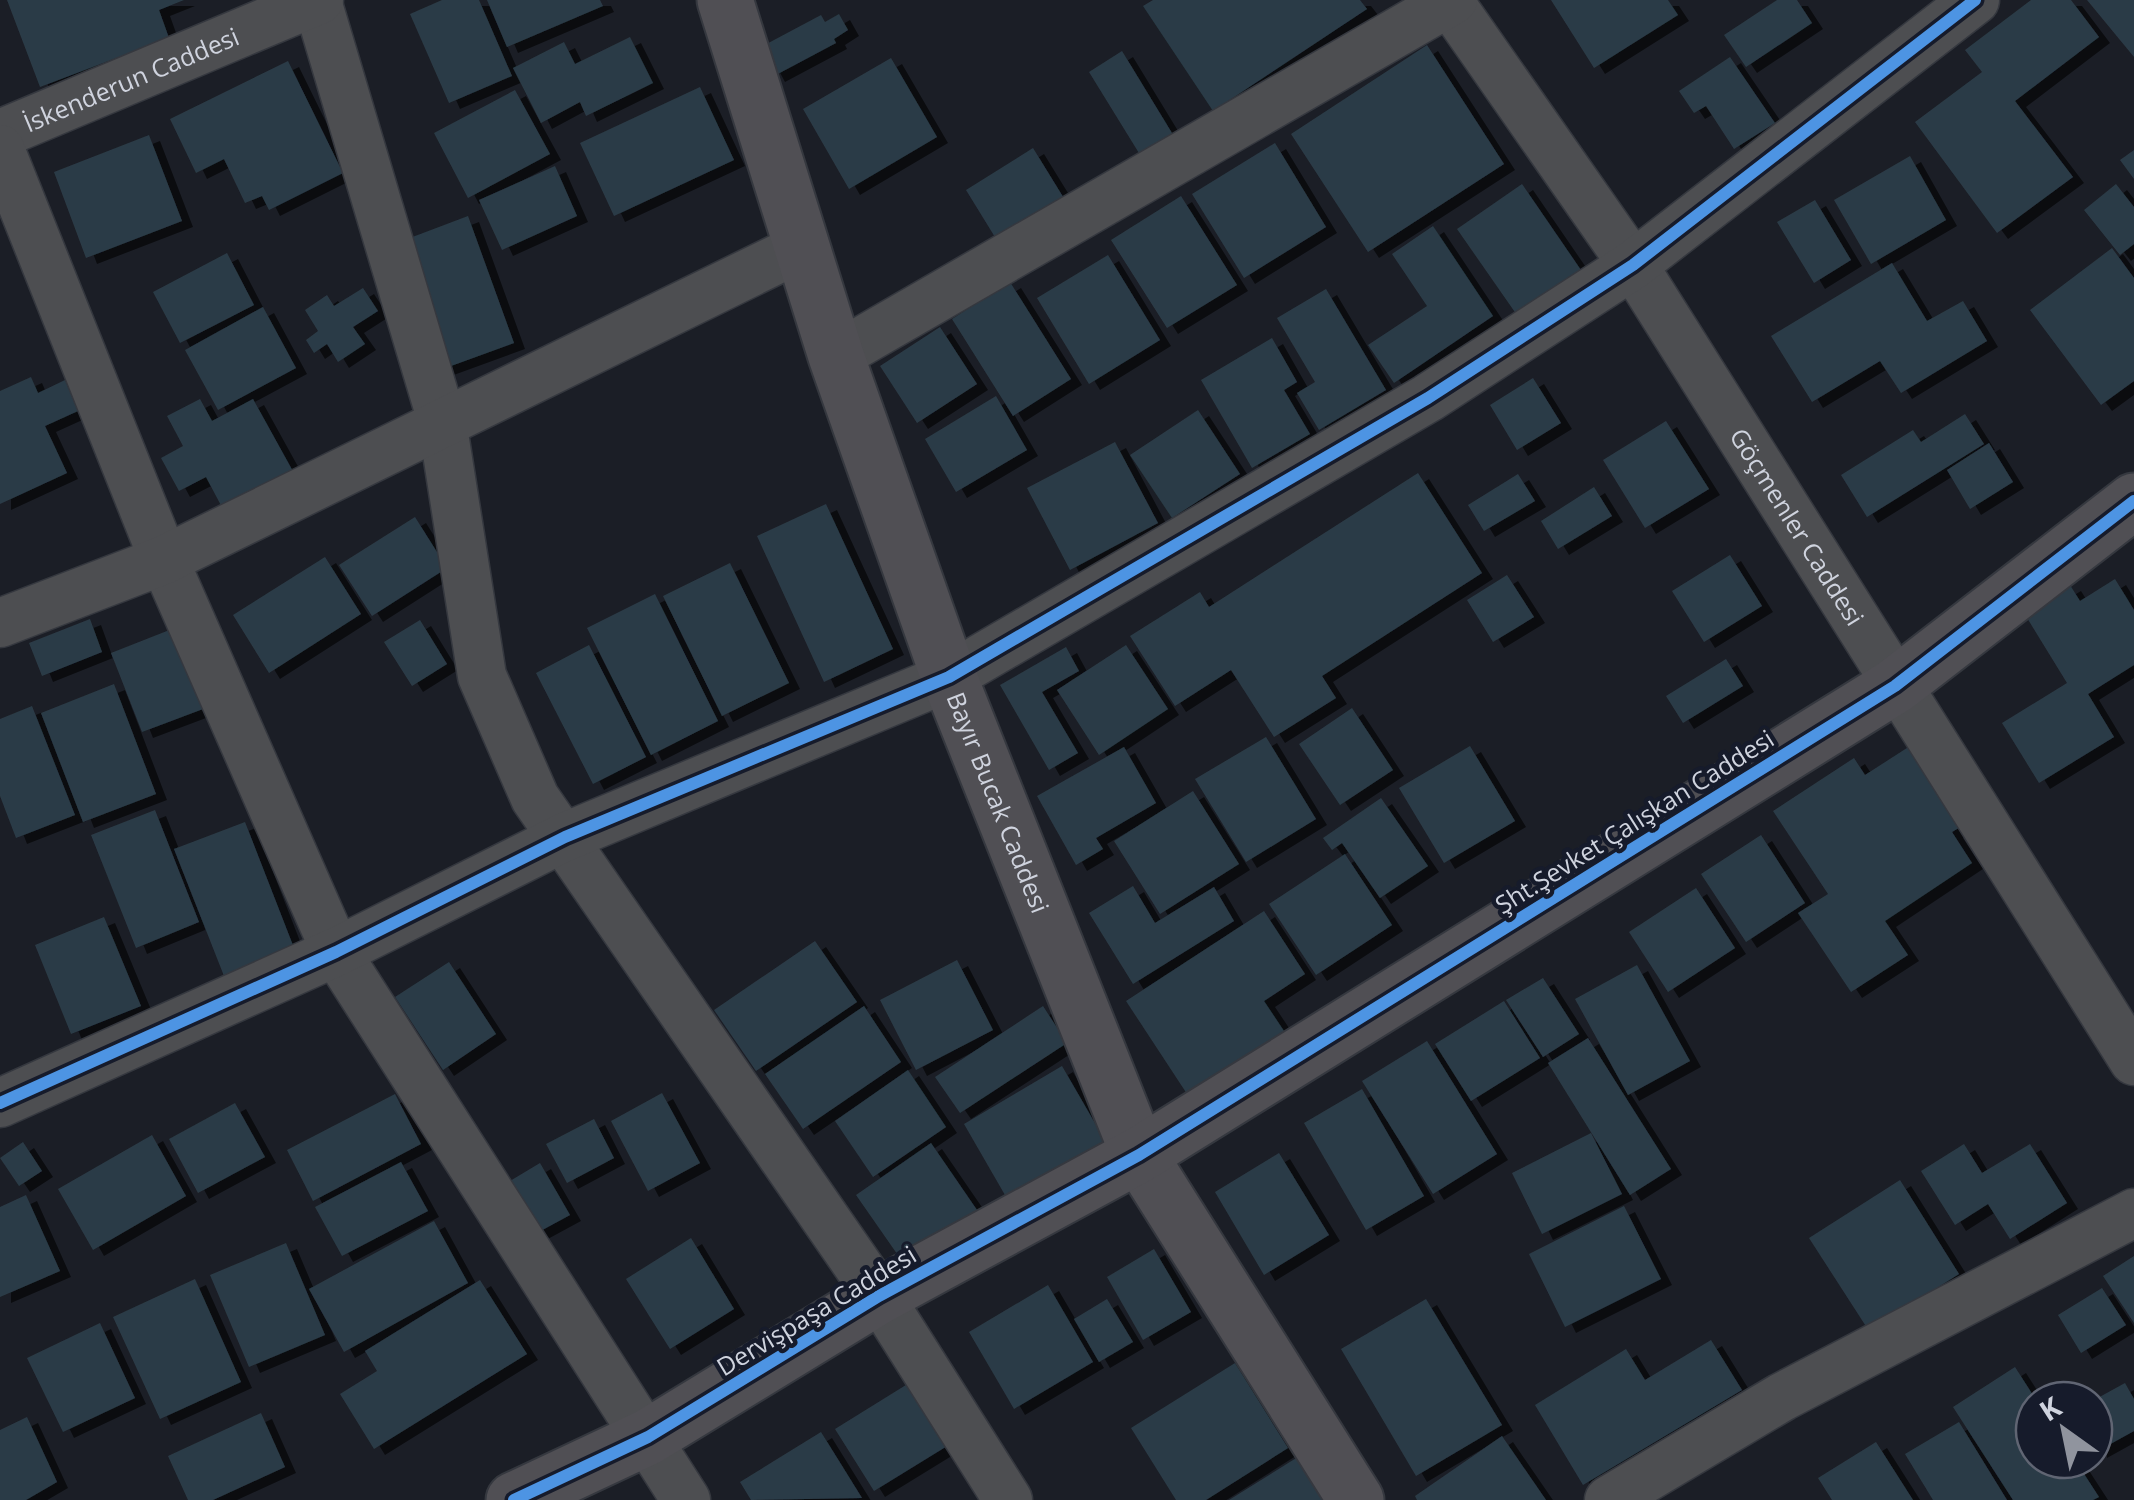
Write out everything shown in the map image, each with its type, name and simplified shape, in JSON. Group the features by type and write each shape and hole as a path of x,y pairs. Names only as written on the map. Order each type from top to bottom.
{"street":[{"path":"318,0 442,420 482,676 535,798 879,1296 1008,1500"},
{"name":"İskenderun Caddesi","path":"0,134 318,0"},
{"name":"Bayır Bucak Caddesi","path":"725,0 836,356 949,677 1140,1155 1356,1500"},
{"path":"0,1104 336,952 565,837 949,677 1428,398 1633,265 1976,0"},
{"path":"836,356 1450,1"},
{"name":"Göçmenler Caddesi","path":"1450,1 1633,265 2134,1061"},
{"path":"0,149 164,560 336,952 686,1500"},
{"path":"0,624 164,560 442,420 802,247"},
{"name":"Şht.Şevket Çalışkan Caddesi","path":"1140,1155 1895,686 2134,501"},
{"name":"Dervişpaşa Caddesi","path":"514,1500 648,1437 879,1296 1140,1155"},
{"path":"1609,1500 1782,1397 2134,1213"}],"building":[{"path":"7,0 184,0 159,10 169,38 40,87"},
{"path":"442,0 479,0 512,76 449,103 410,14"},
{"path":"487,0 600,0 603,6 507,47"},
{"path":"1153,0 1360,0 1367,9 1213,111 1143,6"},
{"path":"1551,0 1668,0 1678,15 1594,68"},
{"path":"1777,0 1797,0 1812,23 1746,67 1724,35"},
{"path":"2031,0 2071,0 2099,37 2015,101 2073,177 1997,233 1915,122 1982,72 1965,50"},
{"path":"2087,0 2134,0 2134,57"},
{"path":"839,14 848,30 834,39 836,43 774,76 759,48 821,15 825,22"},
{"path":"630,37 653,83 586,116 580,102 541,123 513,68 564,42 575,64"},
{"path":"1427,45 1504,164 1368,252 1291,134"},
{"path":"1122,51 1175,138 1142,158 1089,72"},
{"path":"1730,57 1775,123 1734,149 1706,106 1694,113 1679,91"},
{"path":"891,58 937,137 849,189 803,109"},
{"path":"288,61 343,173 269,210 262,196 245,203 224,159 196,173 170,119"},
{"path":"700,87 734,160 614,216 580,143"},
{"path":"515,90 550,154 468,198 434,133"},
{"path":"149,135 182,221 86,258 54,172"},
{"path":"1275,143 1326,227 1244,278 1192,194"},
{"path":"1033,148 1065,200 998,242 966,190"},
{"path":"2134,150 2134,179 2120,160"},
{"path":"1910,156 1946,220 1871,264 1834,200"},
{"path":"555,166 577,216 502,250 479,200"},
{"path":"1522,184 1583,273 1519,318 1457,229"},
{"path":"2116,184 2134,207 2134,244 2120,255 2084,210"},
{"path":"1181,196 1237,285 1167,328 1111,240"},
{"path":"1815,200 1851,260 1814,283 1777,222"},
{"path":"468,216 514,343 440,370 394,244"},
{"path":"1433,226 1493,316 1394,383 1368,345 1427,306 1392,254"},
{"path":"2112,248 2134,278 2134,381 2101,405 2030,310"},
{"path":"227,253 254,305 180,343 153,292"},
{"path":"1108,255 1160,340 1089,384 1037,298"},
{"path":"1892,263 1927,321 1963,301 1987,341 1901,393 1880,361 1812,402 1771,336"},
{"path":"1010,282 1071,379 1013,416 952,319"},
{"path":"363,288 378,311 353,327 365,344 338,362 327,344 314,353 306,340 318,331 305,310 327,295 334,306"},
{"path":"1326,289 1386,390 1319,430 1297,393 1315,382 1277,318"},
{"path":"263,307 296,368 218,410 185,350"},
{"path":"940,327 977,384 917,423 880,366"},
{"path":"1272,338 1297,382 1284,390 1310,434 1252,468 1201,380"},
{"path":"31,377 38,393 65,380 78,411 45,426 67,473 0,504 0,391"},
{"path":"1533,378 1561,423 1517,450 1490,405"},
{"path":"996,396 1027,450 956,492 925,439"},
{"path":"200,399 212,421 253,399 295,475 225,513 206,477 179,491 161,458 183,446 167,416"},
{"path":"1198,410 1240,474 1172,518 1130,455"},
{"path":"1965,414 1984,444 1867,517 1841,475 1913,430 1921,442"},
{"path":"1666,421 1709,489 1645,528 1603,460"},
{"path":"1115,442 1158,523 1070,570 1027,488"},
{"path":"1989,443 2013,482 1970,509 1947,470"},
{"path":"1418,473 1482,573 1322,676 1336,698 1274,737 1231,670 1175,706 1130,636 1200,592 1209,607"},
{"path":"1518,474 1535,501 1484,531 1468,505"},
{"path":"1594,487 1612,516 1558,549 1541,521"},
{"path":"826,504 893,649 824,682 757,536"},
{"path":"415,517 447,568 372,616 339,565"},
{"path":"1730,555 1762,606 1704,642 1672,591"},
{"path":"325,557 361,614 269,673 233,615"},
{"path":"730,563 789,683 722,716 663,596"},
{"path":"1507,575 1534,617 1493,642 1467,600"},
{"path":"2115,579 2134,610 2134,665 2088,694 2114,737 2039,783 2002,723 2067,683 2024,613 2070,585 2080,601"},
{"path":"655,594 718,721 651,755 587,628"},
{"path":"90,619 102,652 42,676 29,643"},
{"path":"420,620 447,664 412,686 384,642"},
{"path":"172,629 203,709 142,732 111,653"},
{"path":"589,645 646,757 593,784 536,673"},
{"path":"1126,645 1168,709 1099,755 1057,690"},
{"path":"1066,647 1079,671 1042,692 1078,753 1049,770 1000,685"},
{"path":"1726,659 1743,686 1683,723 1666,696"},
{"path":"114,684 156,794 83,822 41,713"},
{"path":"32,706 75,815 16,838 0,796 0,719"},
{"path":"1352,708 1393,770 1340,805 1299,744"},
{"path":"1266,737 1316,819 1246,862 1195,779"},
{"path":"1470,746 1515,821 1444,863 1399,788"},
{"path":"1910,746 1962,826 1952,832 1972,863 1885,921 1908,955 1851,992 1798,913 1828,894 1773,811 1854,758 1865,775"},
{"path":"1124,747 1156,803 1096,838 1103,849 1076,865 1037,796"},
{"path":"1193,791 1239,864 1160,914 1114,841"},
{"path":"1381,798 1428,866 1380,898 1342,843 1332,850 1323,838"},
{"path":"155,810 199,922 136,948 91,835"},
{"path":"245,822 294,948 224,976 174,849"},
{"path":"1761,835 1805,903 1746,942 1701,874"},
{"path":"1345,854 1392,925 1316,975 1269,904"},
{"path":"1133,886 1155,923 1214,887 1234,921 1133,984 1089,913"},
{"path":"1696,888 1735,948 1668,992 1629,932"},
{"path":"1264,911 1305,974 1264,1001 1288,1037 1191,1100 1126,1001"},
{"path":"104,917 141,1006 71,1034 35,945"},
{"path":"815,941 857,1002 756,1071 714,1010"},
{"path":"957,960 993,1030 916,1070 880,1000"},
{"path":"449,962 496,1034 443,1070 395,997"},
{"path":"1637,965 1690,1061 1628,1095 1575,999"},
{"path":"1543,978 1579,1034 1543,1057 1506,1000"},
{"path":"1504,1001 1540,1058 1471,1101 1435,1044"},
{"path":"864,1006 901,1062 803,1129 765,1074"},
{"path":"1043,1006 1067,1043 960,1113 935,1077"},
{"path":"1588,1038 1671,1169 1630,1195 1548,1063"},
{"path":"1427,1041 1497,1154 1433,1194 1362,1081"},
{"path":"1062,1066 1107,1144 1009,1202 964,1124"},
{"path":"908,1070 946,1127 873,1177 835,1121"},
{"path":"1362,1089 1424,1196 1366,1230 1304,1123"},
{"path":"662,1093 700,1163 648,1191 611,1121"},
{"path":"395,1094 421,1144 313,1201 287,1150"},
{"path":"235,1103 265,1157 198,1193 169,1139"},
{"path":"594,1119 614,1158 567,1183 546,1144"},
{"path":"1591,1133 1622,1194 1542,1234 1512,1173"},
{"path":"152,1135 186,1196 93,1250 58,1189"},
{"path":"23,1142 42,1171 19,1186 0,1158"},
{"path":"931,1143 977,1210 902,1261 856,1195"},
{"path":"1964,1144 1982,1173 2030,1144 2067,1203 2010,1239 1988,1204 1955,1225 1921,1171"},
{"path":"1279,1153 1329,1235 1264,1275 1215,1192"},
{"path":"401,1162 428,1211 342,1256 315,1207"},
{"path":"540,1163 570,1215 535,1234 505,1184"},
{"path":"1900,1180 1959,1274 1869,1331 1809,1238"},
{"path":"26,1195 60,1271 0,1297 0,1207"},
{"path":"1624,1206 1661,1279 1565,1327 1529,1254"},
{"path":"434,1221 468,1283 344,1352 309,1289"},
{"path":"691,1238 734,1309 670,1349 626,1279"},
{"path":"286,1243 325,1335 249,1367 210,1275"},
{"path":"1154,1249 1191,1312 1143,1340 1107,1277"},
{"path":"2134,1256 2134,1323 2103,1276"},
{"path":"195,1279 241,1382 160,1419 113,1317"},
{"path":"480,1280 527,1354 374,1449 340,1394 377,1371 365,1351"},
{"path":"1048,1285 1093,1362 1014,1409 969,1332"},
{"path":"2102,1288 2126,1325 2081,1353 2058,1315"},
{"path":"1107,1299 1133,1342 1099,1362 1074,1319"},
{"path":"1426,1299 1502,1425 1416,1476 1341,1349"},
{"path":"100,1323 135,1398 63,1432 27,1358"},
{"path":"1711,1340 1742,1390 1583,1485 1535,1405 1626,1349 1645,1380"},
{"path":"1235,1363 1288,1448 1206,1500 1176,1500 1131,1428"},
{"path":"2015,1367 2023,1380 2014,1380 2014,1480 2088,1480 2099,1497 2013,1500 1953,1407"},
{"path":"914,1380 952,1443 874,1491 835,1429"},
{"path":"2125,1383 2134,1399 2134,1431 2114,1442 2114,1389"},
{"path":"261,1413 285,1467 213,1500 188,1500 168,1456"},
{"path":"27,1417 57,1482 26,1500 0,1500 0,1430"},
{"path":"1959,1422 2007,1500 1933,1500 1905,1454"},
{"path":"821,1432 862,1498 751,1500 740,1482"},
{"path":"1502,1436 1546,1500 1417,1500 1415,1496"},
{"path":"1876,1442 1913,1500 1832,1500 1818,1478"},
{"path":"1301,1455 1329,1500 1229,1500"}],"cycle path":[{"path":"0,1103 336,952 565,837 949,677 1428,398 1633,265 1975,0"},
{"path":"514,1500 648,1437 879,1296 1139,1155 1895,686 2134,501"}]}
